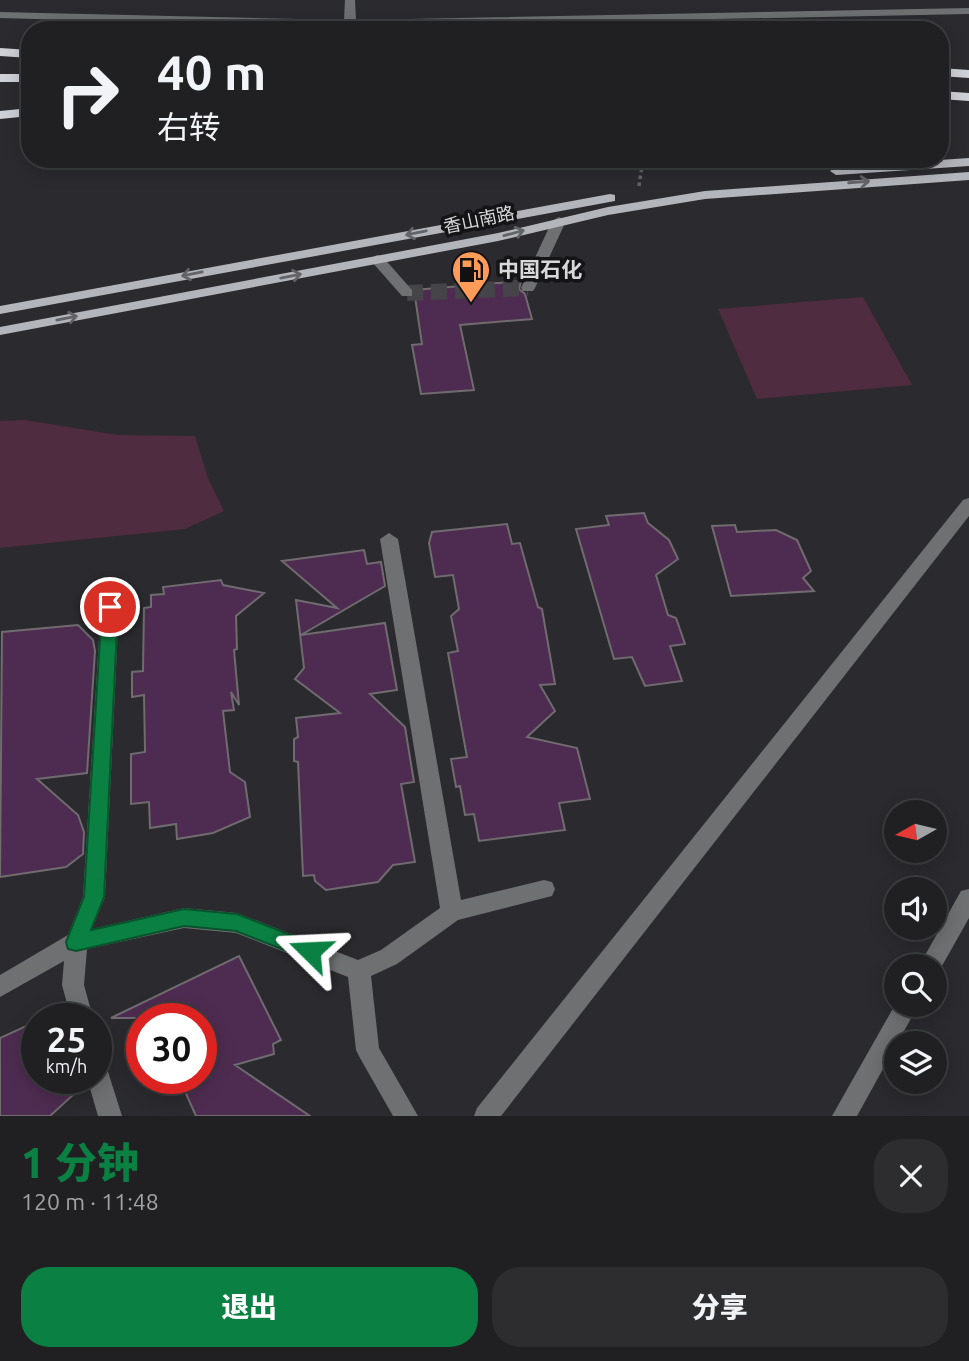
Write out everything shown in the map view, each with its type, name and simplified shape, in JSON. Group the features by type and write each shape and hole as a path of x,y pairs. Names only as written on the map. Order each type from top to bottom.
{"highway":[{"path":"0,54 21,55"},
{"path":"949,73 969,74"},
{"path":"0,78 21,78"},
{"path":"949,96 969,97"},
{"path":"0,115 21,113"}],"main road":[{"name":"香山南路","path":"949,163 969,162"},
{"name":"香山南路","path":"0,310 638,194 882,168"},
{"name":"香山南路","path":"0,331 498,237 559,221 705,195 969,176"}],"street":[{"path":"350,0 350,21"},
{"path":"453,21 969,11"},
{"path":"0,15 262,21"},
{"path":"528,288 559,221"},
{"path":"377,259 407,293"},
{"path":"486,1116 969,504"},
{"path":"388,539 452,912"},
{"path":"78,1003 73,985 76,942 94,897 110,607"},
{"path":"0,987 76,942 184,918 237,923 359,971 389,957 452,912 544,889"},
{"path":"937,954 969,898"},
{"path":"359,971 368,1050 406,1116"},
{"path":"844,1116 901,1017"},
{"path":"104,1094 110,1116"}],"path":[{"path":"638,194 642,168"}],"shaded area":[{"path":"863,297 912,385 757,399 718,309"},
{"path":"25,420 118,435 195,436 208,478 224,511 185,529 0,548 0,421"}],"building":[{"path":"521,281 519,289 525,294 532,319 460,325 474,390 421,394 412,345 422,344 414,290"},
{"path":"644,513 648,523 669,540 678,559 656,575 668,615 676,618 685,644 670,646 682,681 645,686 632,657 614,659 576,529 609,525 606,516"},
{"path":"507,524 512,544 520,543 538,607 542,609 555,684 540,685 555,711 527,737 577,748 590,799 559,803 565,830 479,841 474,814 465,815 460,786 456,787 451,759 467,757 448,653 458,651 451,616 459,609 453,575 435,577 429,543 432,532"},
{"path":"735,525 737,532 776,530 797,540 811,571 803,578 814,591 731,596 712,526"},
{"path":"364,550 367,564 381,562 385,586 301,635 385,623 397,690 370,694 405,727 414,782 401,784 415,862 393,865 378,882 326,890 315,881 314,875 303,876 298,762 294,761 294,739 298,737 296,718 340,713 295,679 304,668 296,600 337,608 282,561"},
{"path":"221,580 223,585 264,593 236,616 237,649 234,650 239,705 231,692 234,710 223,711 230,772 245,782 250,817 213,833 177,839 176,824 150,828 149,802 131,804 131,754 145,752 144,695 132,697 132,672 143,671 144,608 151,607 151,595 164,594 163,587"},
{"path":"78,625 93,640 95,651 87,773 37,779 78,815 84,832 83,854 66,867 0,877 2,632"},
{"path":"239,956 281,1040 273,1044 274,1054 235,1065 310,1116 196,1116 186,1094 217,1094 217,1003 142,1003"},
{"path":"126,1011 126,1018 112,1018"},
{"path":"21,1028 21,1094 74,1094 50,1116 0,1116 0,1038"}],"tunnel":[{"path":"407,293 528,288"}],"place":[{"name":"中国石化","path":"471,304"}],"route":[{"path":"110,607 94,897 76,942 184,918 237,923 310,951"}]}
